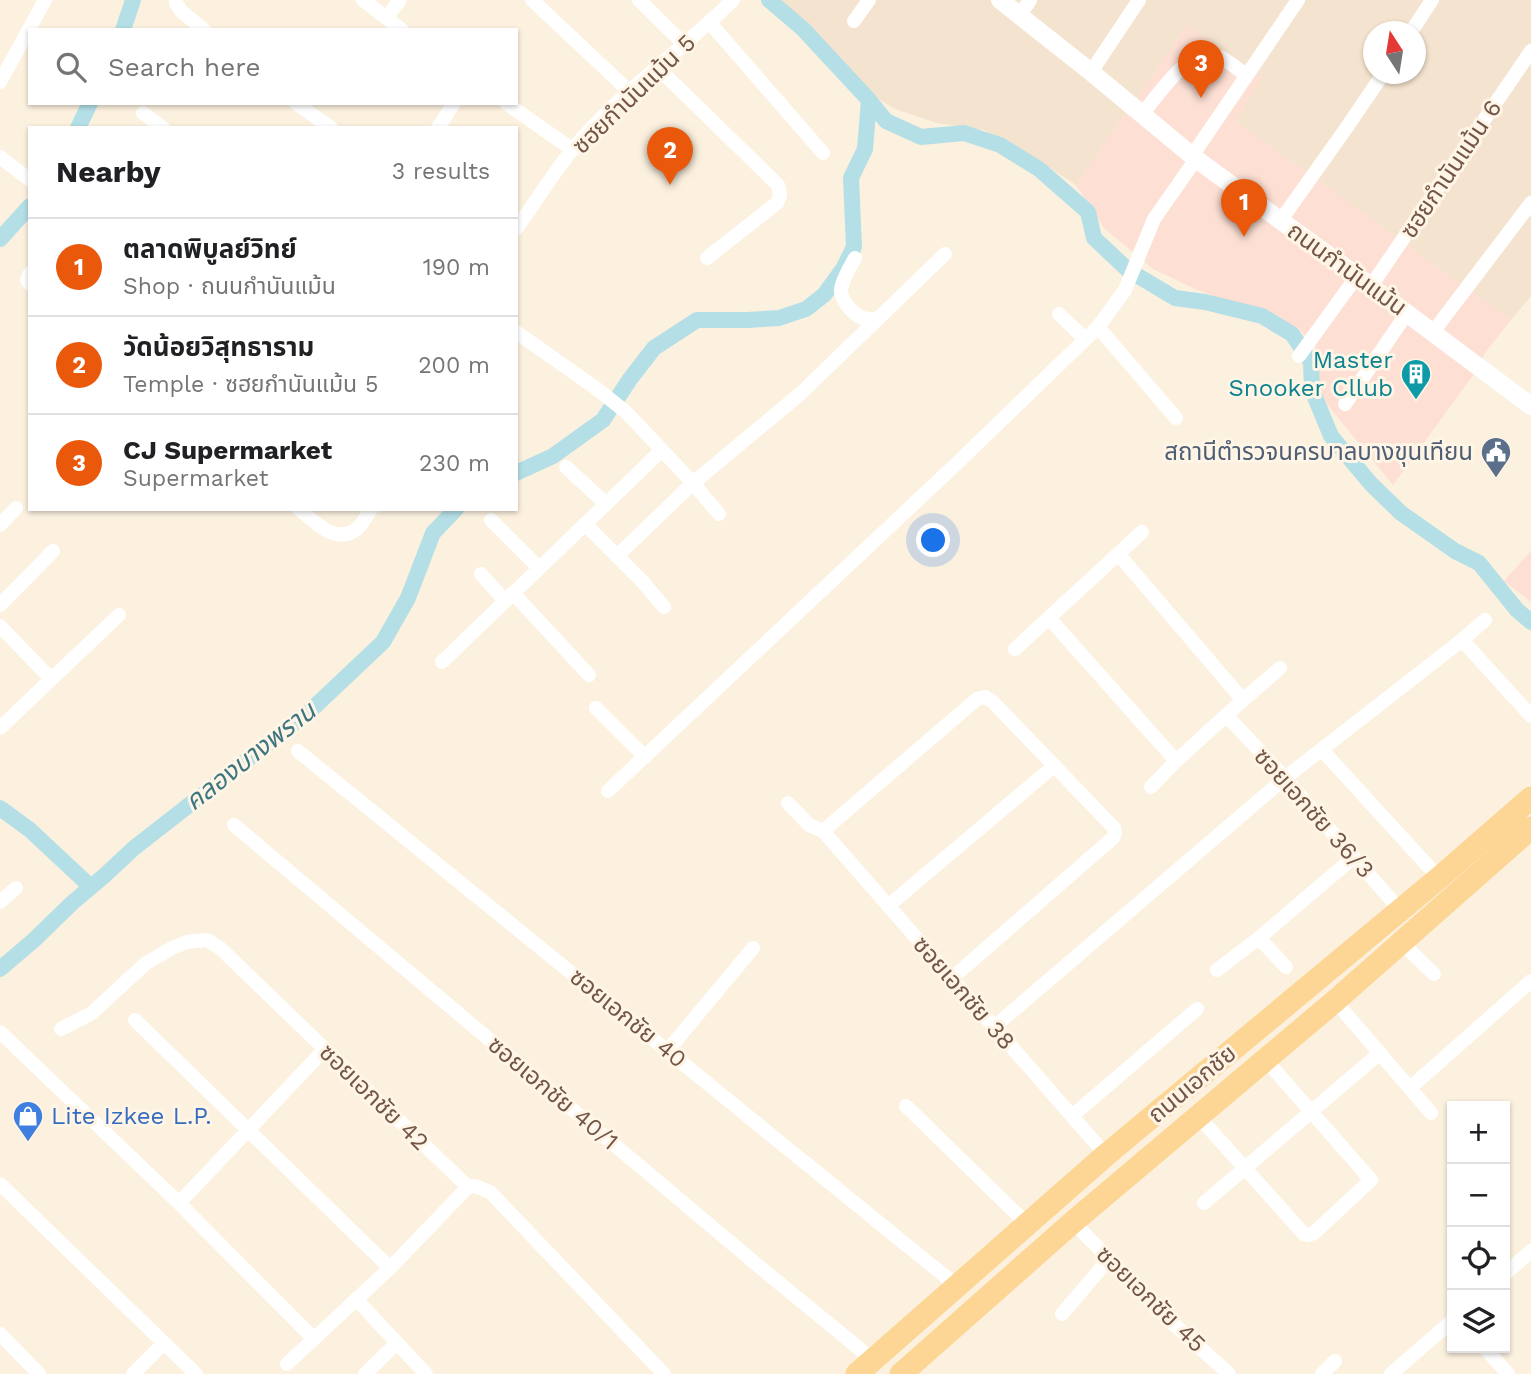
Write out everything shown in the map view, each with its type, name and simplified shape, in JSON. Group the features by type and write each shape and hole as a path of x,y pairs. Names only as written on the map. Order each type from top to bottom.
{"main road":[{"name":"ถนนเอกชัย","path":"865,1367 1106,1155 1531,798"},
{"name":"ถนนเอกชัย","path":"901,1374 1073,1222 1402,943 1531,828"},
{"path":"1270,1018 1289,1040"}],"street":[{"path":"30,28 45,0"},
{"path":"176,0 181,11 202,28"},
{"path":"363,0 399,28"},
{"path":"386,18 400,0"},
{"path":"532,0 630,92"},
{"path":"639,0 685,45"},
{"name":"ซฮยกำนันแม้น 5","path":"518,226 573,150 613,107 733,0"},
{"path":"854,22 869,0"},
{"name":"ถนนกำนันแม้น","path":"1000,0 1025,8 1091,72 1194,158 1531,406"},
{"path":"1091,72 1139,0"},
{"path":"608,791 1098,327 1125,290 1154,219 1246,75 1298,0"},
{"path":"1418,21 1432,0"},
{"path":"710,23 823,153"},
{"path":"0,82 28,31"},
{"name":"ซฮยกำนันแม้น 6","path":"1298,356 1318,330 1364,281 1531,51"},
{"path":"1142,114 1183,66 1197,57 1212,54 1246,75"},
{"path":"658,68 778,185 780,195 777,203 707,258"},
{"path":"1281,220 1376,84"},
{"path":"299,105 328,126"},
{"path":"439,126 453,105"},
{"path":"509,105 573,150"},
{"path":"143,113 160,126"},
{"path":"3,160 28,179"},
{"path":"1433,332 1531,203"},
{"path":"617,556 693,483 800,394 945,254"},
{"path":"855,258 841,290 843,300 860,317 877,320"},
{"path":"1345,404 1407,313"},
{"path":"1059,314 1085,339"},
{"path":"1098,327 1176,418"},
{"path":"518,333 597,388 626,412 719,514"},
{"path":"442,662 662,450"},
{"path":"566,467 606,504"},
{"path":"0,525 16,508"},
{"path":"302,511 329,533 344,536 358,528 370,511"},
{"path":"491,520 538,568"},
{"path":"584,524 642,581 664,607"},
{"path":"1016,649 1142,532"},
{"path":"0,605 53,551"},
{"path":"1119,555 1243,700"},
{"path":"481,574 509,597 589,675"},
{"path":"0,729 119,615"},
{"path":"1049,618 1176,761"},
{"path":"994,1027 1285,779 1485,620"},
{"path":"0,626 51,679"},
{"path":"1462,640 1531,716"},
{"path":"1152,787 1176,761 1280,668"},
{"path":"823,831 977,699 985,697 992,701 1114,828 1113,838 952,978"},
{"path":"596,708 645,757"},
{"name":"ซอยเอกชัย 36/3","path":"1227,716 1400,910"},
{"path":"1322,750 1439,878"},
{"name":"ซอยเอกชัย 40","path":"298,751 957,1286"},
{"path":"888,906 1054,766"},
{"name":"ซอยเอกชัย 38","path":"788,803 809,825 823,831 1106,1155"},
{"name":"ซอยเอกชัย 40/1","path":"234,825 761,1268 865,1367"},
{"path":"1217,970 1354,857"},
{"path":"0,902 16,888"},
{"path":"1258,938 1286,967"},
{"name":"ซอยเอกชัย 42","path":"61,1029 92,1013 145,964 187,942 207,940 220,948 468,1186 490,1192 664,1374"},
{"path":"1402,943 1434,974"},
{"path":"668,1049 752,948"},
{"path":"1410,1088 1531,981"},
{"path":"1335,1001 1431,1113"},
{"path":"1072,1116 1197,1009"},
{"path":"135,1020 390,1268"},
{"path":"0,1032 179,1203 313,1338"},
{"path":"179,1203 324,1050"},
{"path":"1204,1203 1380,1053"},
{"path":"1198,1116 1304,1234 1314,1233 1371,1181 1265,1059"},
{"path":"906,1106 1027,1224"},
{"path":"0,1184 196,1374"},
{"path":"287,1364 390,1268 468,1186"},
{"name":"ซอยเอกชัย 45","path":"1073,1222 1166,1317 1229,1374"},
{"path":"1510,1270 1531,1251"},
{"path":"1062,1314 1108,1259"},
{"path":"356,1299 426,1374"},
{"path":"1391,1374 1447,1325"},
{"path":"0,1334 39,1374"},
{"path":"132,1374 164,1343"},
{"path":"365,1374 397,1343"},
{"path":"1489,1353 1508,1374"},
{"path":"1322,1374 1335,1361"}],"shaded area":[{"path":"768,0 1531,0 1531,296 1511,320 1236,121 1262,77 1187,25 1076,185 1040,161 984,130 937,123 895,109 874,96"},
{"path":"1187,25 1263,77 1236,121 1511,320 1393,485 1304,376 1316,347 1298,328 1193,288 1153,269 1104,228 1076,185"},
{"path":"1531,551 1531,602 1504,581"}],"waterway":[{"path":"124,28 133,0"},
{"path":"769,0 803,29 886,121 921,137 964,133 1000,145 1039,169 1088,212 1094,238 1128,270 1175,298 1205,302 1262,316 1292,334 1311,362 1312,390 1331,436 1371,484 1401,513 1455,551 1479,563 1517,610 1531,622"},
{"name":"คลองบางพราน","path":"518,472 553,456 603,420 654,348 697,320 779,318 806,309 824,295 843,269 854,247 851,178 865,149 869,100"},
{"path":"79,126 89,105"},
{"path":"0,239 28,208"},
{"name":"คลองบางพราน","path":"0,969 134,848 311,710 383,642 408,598 433,533 454,511"},
{"path":"0,808 30,830 91,887"}],"place":[{"name":"CJ Supermarket","path":"1201,98"},
{"name":"วัดน้อยวิสุทธาราม","path":"670,185"},
{"name":"ตลาดพิบูลย์วิทย์","path":"1244,237"},
{"name":"Master Snooker Cllub","path":"1416,401"},
{"name":"สถานีตำรวจนครบาลบางขุนเทียน","path":"1496,479"},
{"name":"Lite Izkee L.P.","path":"28,1143"}]}
